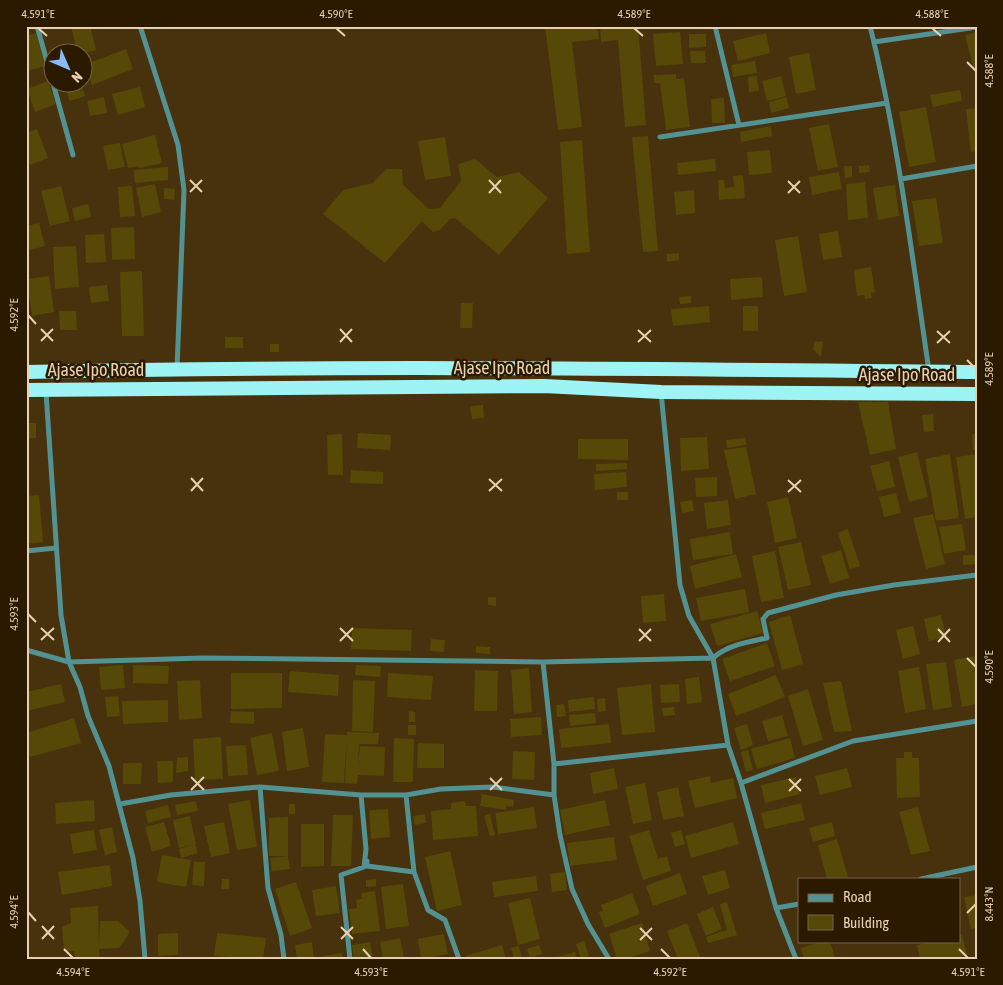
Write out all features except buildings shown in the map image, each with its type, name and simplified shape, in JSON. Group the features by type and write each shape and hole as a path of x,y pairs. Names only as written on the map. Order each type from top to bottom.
{"highway":[{"name":"Ajase Ipo Road","path":"26,372 177,369 584,368 977,372"},
{"name":"Ajase Ipo Road","path":"26,390 544,386 661,392 977,394"}],"street":[{"path":"37,26 73,155"},
{"path":"140,26 178,145 184,190 177,369"},
{"path":"715,26 739,125"},
{"path":"870,26 901,179 929,371"},
{"path":"874,42 977,27"},
{"path":"660,137 887,104"},
{"path":"901,179 977,166"},
{"path":"46,389 61,615 69,662 80,687 88,716 110,766 120,804 139,892 145,959"},
{"path":"661,392 680,585 689,616 713,658 728,745 741,783 776,908 796,959"},
{"path":"26,551 56,548"},
{"path":"26,650 69,662 203,658 543,662 713,658 720,651 767,638 764,619 768,613 836,595 894,585 977,575"},
{"path":"543,662 554,764 554,795 560,835 572,889 588,924 609,959"},
{"path":"741,783 854,741 977,721"},
{"path":"554,764 728,745"},
{"path":"120,804 170,795 260,787 406,795 441,789 492,787 554,795"},
{"path":"260,787 268,888 281,935 284,959"},
{"path":"362,794 367,866 378,869 414,872"},
{"path":"406,795 414,872 428,910 445,920 459,959"},
{"path":"350,959 341,875 364,867 366,849"},
{"path":"926,878 977,867"},
{"path":"776,908 798,904"}]}
